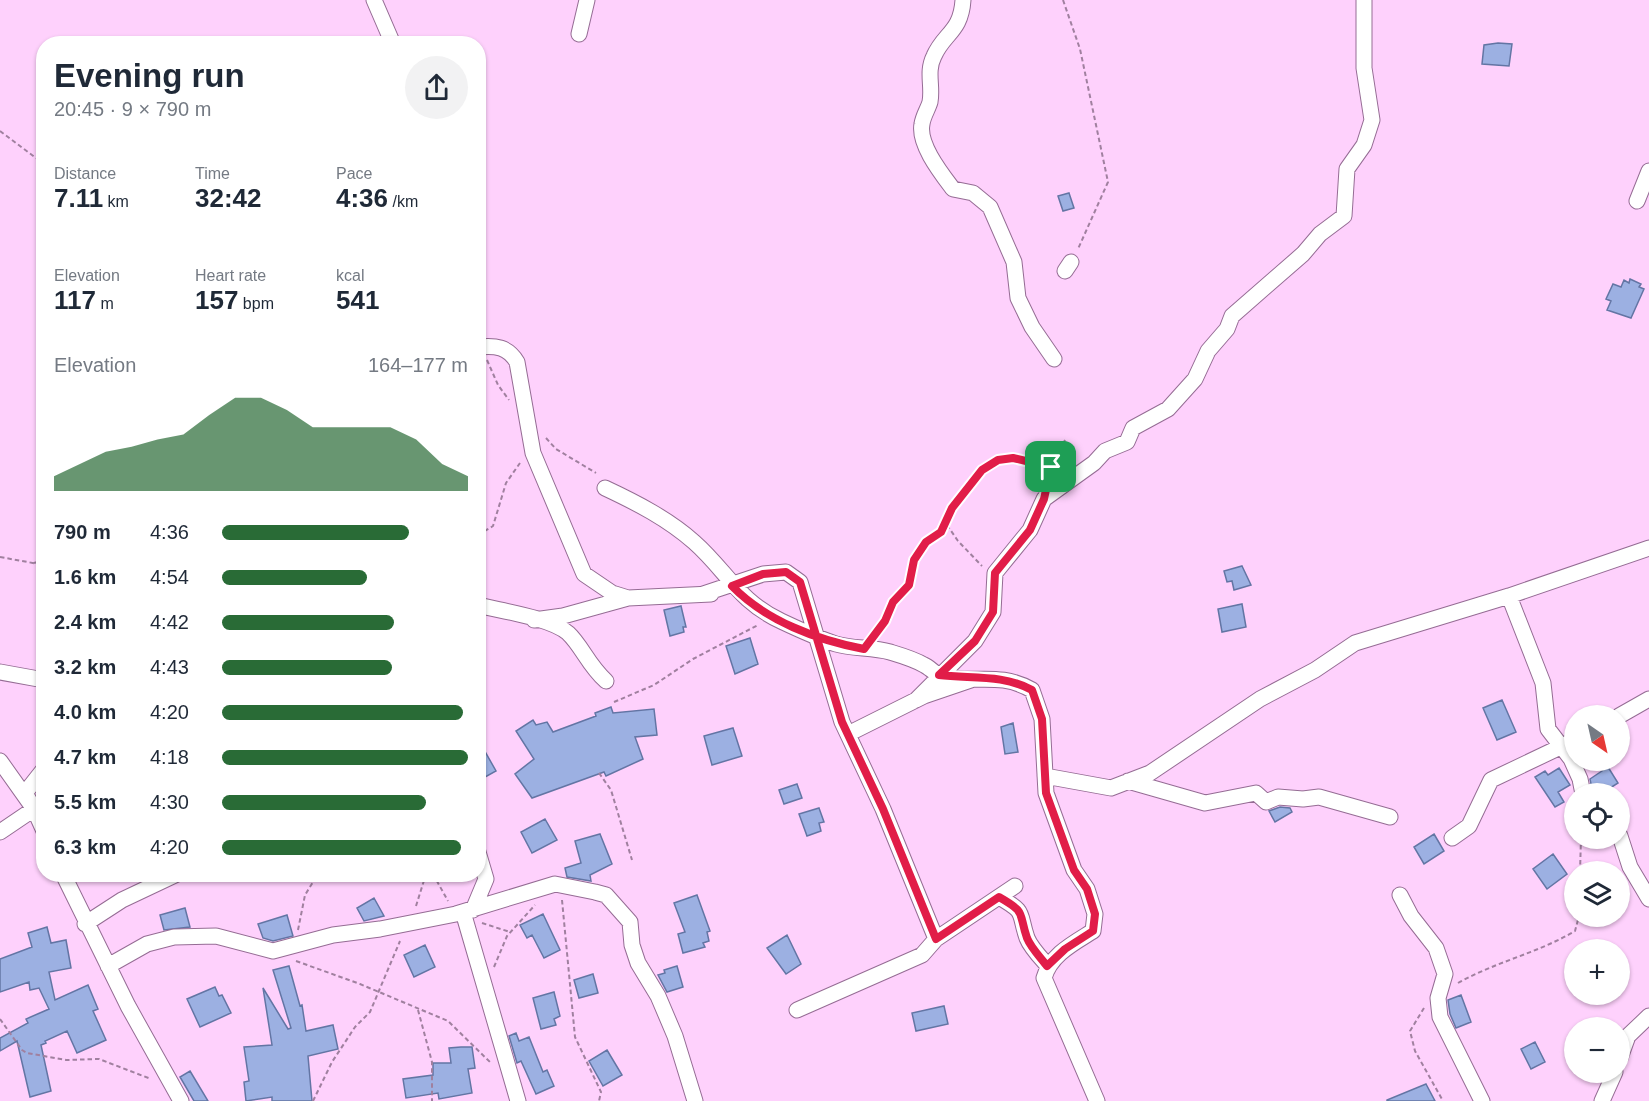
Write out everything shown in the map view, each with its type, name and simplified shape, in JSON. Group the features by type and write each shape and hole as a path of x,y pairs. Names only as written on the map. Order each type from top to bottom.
{"street":[{"path":"374,0 390,36"},
{"path":"579,34 587,0"},
{"path":"963,0 962,14 934,54 928,73 930,101 921,126 931,160 953,189 973,193 990,207 1014,262 1018,298 1032,327 1054,359"},
{"path":"916,700 975,641 993,612 995,573 1001,562 1024,539 1044,499 1094,463 1105,452 1127,442 1133,428 1168,409 1195,380 1208,351 1227,330 1232,316 1303,255 1320,234 1344,216 1347,169 1364,145 1372,120 1364,68 1364,0"},
{"path":"1637,201 1649,171"},
{"path":"486,347 496,346 510,351 517,362 533,453 584,574 612,593 628,598"},
{"path":"605,488 632,500 678,529 715,564 732,586 774,617 835,644 888,652 922,664 939,675 977,679 999,678 1017,681 1032,690 1042,719 1045,777 1049,803 1074,870 1087,889 1095,914 1093,931 1065,949 1047,966 1044,978 1097,1101"},
{"path":"1045,777 1111,788 1150,773 1260,699 1315,670 1355,643 1509,596 1649,548"},
{"path":"704,594 763,574 786,572 800,582 814,635 842,722 883,809 936,939"},
{"path":"534,620 563,616 628,598 704,594 744,597"},
{"path":"1509,596 1543,683 1548,729 1564,740"},
{"path":"486,607 567,631 592,669 606,681"},
{"path":"0,672 36,679"},
{"path":"848,734 916,700 977,679"},
{"path":"1630,710 1649,699"},
{"path":"1452,838 1468,826 1491,780 1564,745"},
{"path":"0,760 34,809"},
{"path":"36,779 25,792 36,813"},
{"path":"1128,781 1205,803 1256,793 1266,802 1278,797 1303,799 1318,797 1390,817"},
{"path":"0,832 34,809"},
{"path":"1624,849 1630,867 1649,898"},
{"path":"67,882 86,924 177,1094"},
{"path":"86,924 122,900 160,882"},
{"path":"484,882 466,914 518,1101"},
{"path":"108,966 147,944 174,937 216,936 273,951 333,934 466,914 543,888 561,885 606,895 630,922 632,945 638,963 658,996 675,1036 695,1101"},
{"path":"796,1010 922,955 936,939 1015,886"},
{"path":"1400,895 1411,916 1436,948 1445,974 1438,998 1443,1025 1482,1101"},
{"path":"999,897 1016,907 1023,915 1028,940 1047,966"},
{"path":"1630,1034 1649,1016"},
{"path":"1602,1101 1610,1083"}],"path":[{"path":"1065,0 1080,49 1108,182 1068,267"},
{"path":"0,132 36,158"},
{"path":"486,530 493,526 506,483 513,471 546,438"},
{"path":"1044,499 1051,467 1065,440"},
{"path":"864,649 885,621 893,602 909,585 914,560 926,542 947,525 952,508 982,470 998,460 1013,458 1051,467"},
{"path":"947,525 958,541 983,567 994,584"},
{"path":"0,557 36,564"},
{"path":"31,564 36,562"},
{"path":"614,702 654,685 693,659 774,617"},
{"path":"599,773 611,790 632,860"},
{"path":"296,944 305,895 313,882"},
{"path":"313,1101 332,1062 355,1027 370,1012 375,993 410,924 423,882"},
{"path":"440,882 466,914 510,932"},
{"path":"561,885 575,1037 601,1092 598,1101"},
{"path":"484,985 510,932 532,912 543,888"},
{"path":"1443,1101 1415,1051 1410,1031 1424,1008 1481,970 1555,943 1575,931 1576,927"},
{"path":"294,961 350,980 375,993 448,1021 492,1064"},
{"path":"418,1010 432,1062 432,1101"},
{"path":"0,1019 21,1050 27,1053 66,1060 99,1059 177,1094"}],"building":[{"path":"1512,44 1509,66 1482,64 1484,45"},
{"path":"1069,193 1074,208 1063,211 1058,196"},
{"path":"1630,279 1641,284 1639,287 1644,289 1631,318 1607,310 1611,301 1606,299 1613,284 1621,287 1624,280 1629,283"},
{"path":"1242,566 1251,585 1234,590 1232,581 1227,582 1224,571"},
{"path":"1242,604 1246,627 1222,632 1218,609"},
{"path":"681,606 686,627 683,627 684,632 670,636 664,610"},
{"path":"750,638 758,664 735,674 726,646"},
{"path":"1502,700 1516,732 1497,740 1483,708"},
{"path":"611,707 613,713 654,709 657,735 635,737 643,759 606,776 604,772 532,798 515,774 534,759 516,731 533,720 536,725 547,722 553,732 596,716 595,713"},
{"path":"1013,723 1018,752 1005,754 1001,727"},
{"path":"733,728 742,756 712,765 704,736"},
{"path":"486,753 496,771 486,777"},
{"path":"1559,768 1569,783 1564,783 1564,788 1558,792 1564,802 1555,807 1535,777 1545,771 1548,775"},
{"path":"1602,771 1610,771 1618,783 1591,783 1590,779"},
{"path":"797,784 802,798 784,804 779,790"},
{"path":"1280,807 1290,808 1292,812 1275,822 1269,811"},
{"path":"819,808 824,822 819,823 821,831 807,836 799,814"},
{"path":"545,819 557,840 532,853 521,832"},
{"path":"600,834 612,864 590,875 591,881 567,877 565,868 581,863 575,841"},
{"path":"1434,834 1444,851 1424,864 1414,847"},
{"path":"1553,854 1564,870 1564,876 1547,889 1533,869"},
{"path":"697,895 710,931 707,932 709,941 703,943 705,947 683,953 678,934 685,932 674,903"},
{"path":"374,898 384,916 364,921 357,908"},
{"path":"185,908 190,927 164,930 160,915"},
{"path":"543,914 560,950 544,958 532,935 527,938 520,925"},
{"path":"287,915 293,936 273,941 263,938 258,924"},
{"path":"47,927 51,943 66,940 71,968 49,972 55,1000 88,985 98,1009 93,1011 106,1040 77,1053 67,1031 45,1041 46,1043 41,1045 51,1091 30,1097 17,1041 0,1051 0,1038 28,1023 26,1019 49,1009 39,988 30,990 29,982 0,992 0,959 32,947 28,933"},
{"path":"787,935 801,964 786,974 767,948"},
{"path":"425,945 435,967 414,977 404,955"},
{"path":"289,966 300,1006 302,1005 306,1031 333,1025 338,1049 308,1056 312,1101 272,1101 272,1097 246,1101 244,1082 249,1081 244,1047 272,1045 263,988 288,1029 291,1028 273,970"},
{"path":"677,966 683,987 667,992 658,975 665,973 664,970"},
{"path":"593,974 598,993 579,998 574,980"},
{"path":"215,987 231,1013 200,1027 187,999"},
{"path":"554,992 560,1016 554,1019 556,1025 541,1029 533,998"},
{"path":"1461,995 1471,1022 1456,1028 1450,1014 1448,1000"},
{"path":"944,1006 948,1024 916,1031 912,1013"},
{"path":"516,1033 519,1041 529,1037 543,1072 547,1070 554,1086 536,1094 521,1061 517,1063 509,1036"},
{"path":"1535,1042 1545,1062 1531,1069 1521,1049"},
{"path":"472,1047 475,1068 468,1069 472,1093 439,1099 438,1093 406,1098 403,1079 433,1075 433,1063 451,1063 449,1048"},
{"path":"607,1050 622,1075 603,1086 589,1061"},
{"path":"190,1071 208,1101 194,1101 180,1077"},
{"path":"1426,1084 1435,1101 1387,1101 1387,1100"}],"route":[{"path":"1051,467 1013,458 998,460 982,470 952,508 947,525 926,542 914,560 909,585 905,592 893,602 885,621 864,649 835,644 814,635 779,620 756,607 732,586 763,574 786,572 800,582 814,635 842,722 883,809 936,939 999,897 1016,907 1023,915 1028,940 1047,966 1065,949 1093,931 1095,914 1087,889 1074,870 1046,793 1042,719 1032,690 1017,681 999,678 970,679 939,675 975,641 993,612 995,573 1001,562 1030,530 1044,499 1051,467"}]}
